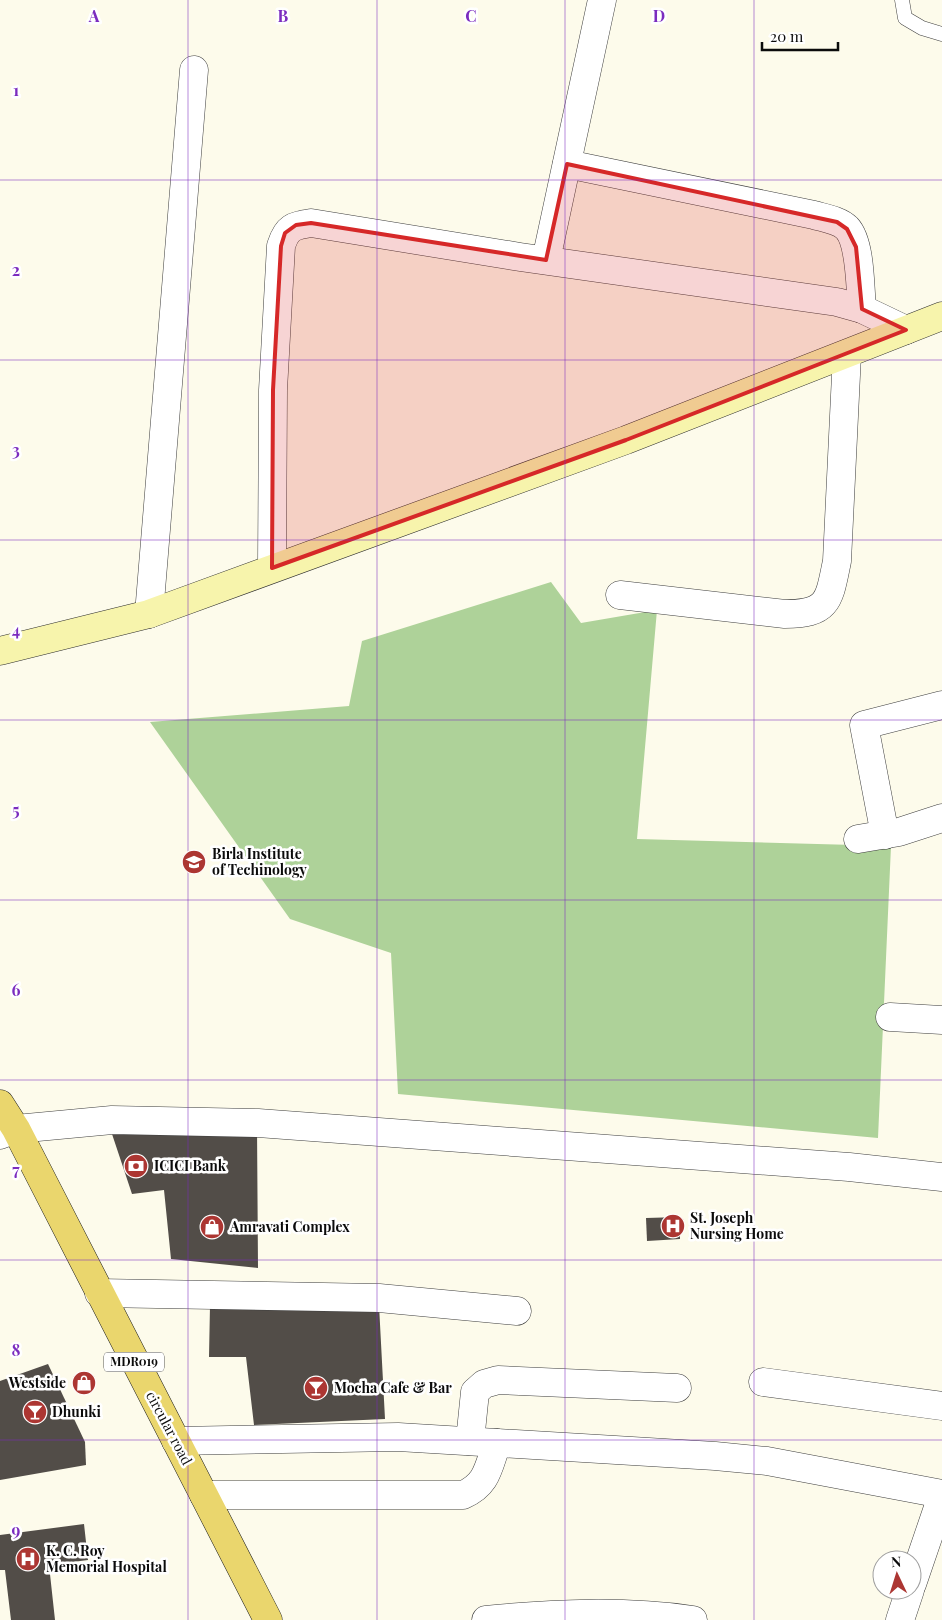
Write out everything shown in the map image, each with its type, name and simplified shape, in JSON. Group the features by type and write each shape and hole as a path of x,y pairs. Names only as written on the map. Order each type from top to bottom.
{"main road":[{"path":"0,651 149,614 626,440 942,316"},
{"name":"circular road","path":"6,1120 176,1441 268,1620"}],"street":[{"path":"546,260 602,0"},
{"path":"149,614 194,70"},
{"path":"567,164 814,214 837,222 847,229 856,247 862,309"},
{"path":"272,568 273,390 281,246 285,233 296,225 312,223 546,260 838,302 862,309 906,330"},
{"path":"620,595 785,614 805,614 820,608 830,594 837,561 847,354"},
{"path":"884,835 864,725 942,705"},
{"path":"858,839 884,835 942,818"},
{"path":"890,1017 942,1020"},
{"path":"6,1120 134,1110 424,1120"},
{"path":"6,1120 258,1123 849,1167 942,1177"},
{"path":"98,1293 379,1298 517,1311"},
{"path":"470,1442 475,1392 484,1384 498,1380 678,1388"},
{"path":"763,1382 942,1406"},
{"path":"176,1441 398,1437 715,1456 767,1461 942,1495 922,1554"},
{"path":"204,1495 463,1495 477,1489 485,1476 497,1443"},
{"path":"900,1620 907,1600"},
{"path":"486,1620 549,1613 648,1613 692,1620"}],"lane":[{"path":"902,0 905,18 922,28 942,34"}],"highlighted area":[{"path":"567,164 837,222 847,229 856,247 862,309 906,330 626,440 272,568 273,390 281,246 285,233 296,225 311,223 546,260"}],"green space":[{"path":"551,582 581,623 657,610 637,839 891,846 878,1138 398,1094 391,953 290,919 150,722 349,706 362,641"}],"building":[{"name":"Amravati Complex","path":"109,1125 257,1127 258,1268 171,1259 164,1190 132,1194"},
{"path":"680,1217 680,1239 647,1241 646,1218"},
{"name":"Mocha Cafe & Bar","path":"379,1305 385,1419 254,1425 246,1357 209,1357 210,1306"},
{"name":"Dhunki","path":"48,1364 85,1442 86,1465 0,1480 0,1381"},
{"path":"84,1524 88,1560 49,1565 55,1620 11,1620 5,1570 0,1570 0,1535"}],"place":[{"name":"Birla Institute of Techinology","path":"194,862"},
{"name":"ICICI Bank","path":"136,1166"},
{"name":"St. Joseph Nursing Home","path":"673,1226"},
{"name":"Amravati Complex","path":"212,1227"},
{"name":"Westside","path":"84,1383"},
{"name":"Mocha Cafe & Bar","path":"316,1388"},
{"name":"Dhunki","path":"35,1412"},
{"name":"K. C. Roy Memorial Hospital","path":"28,1559"}]}
